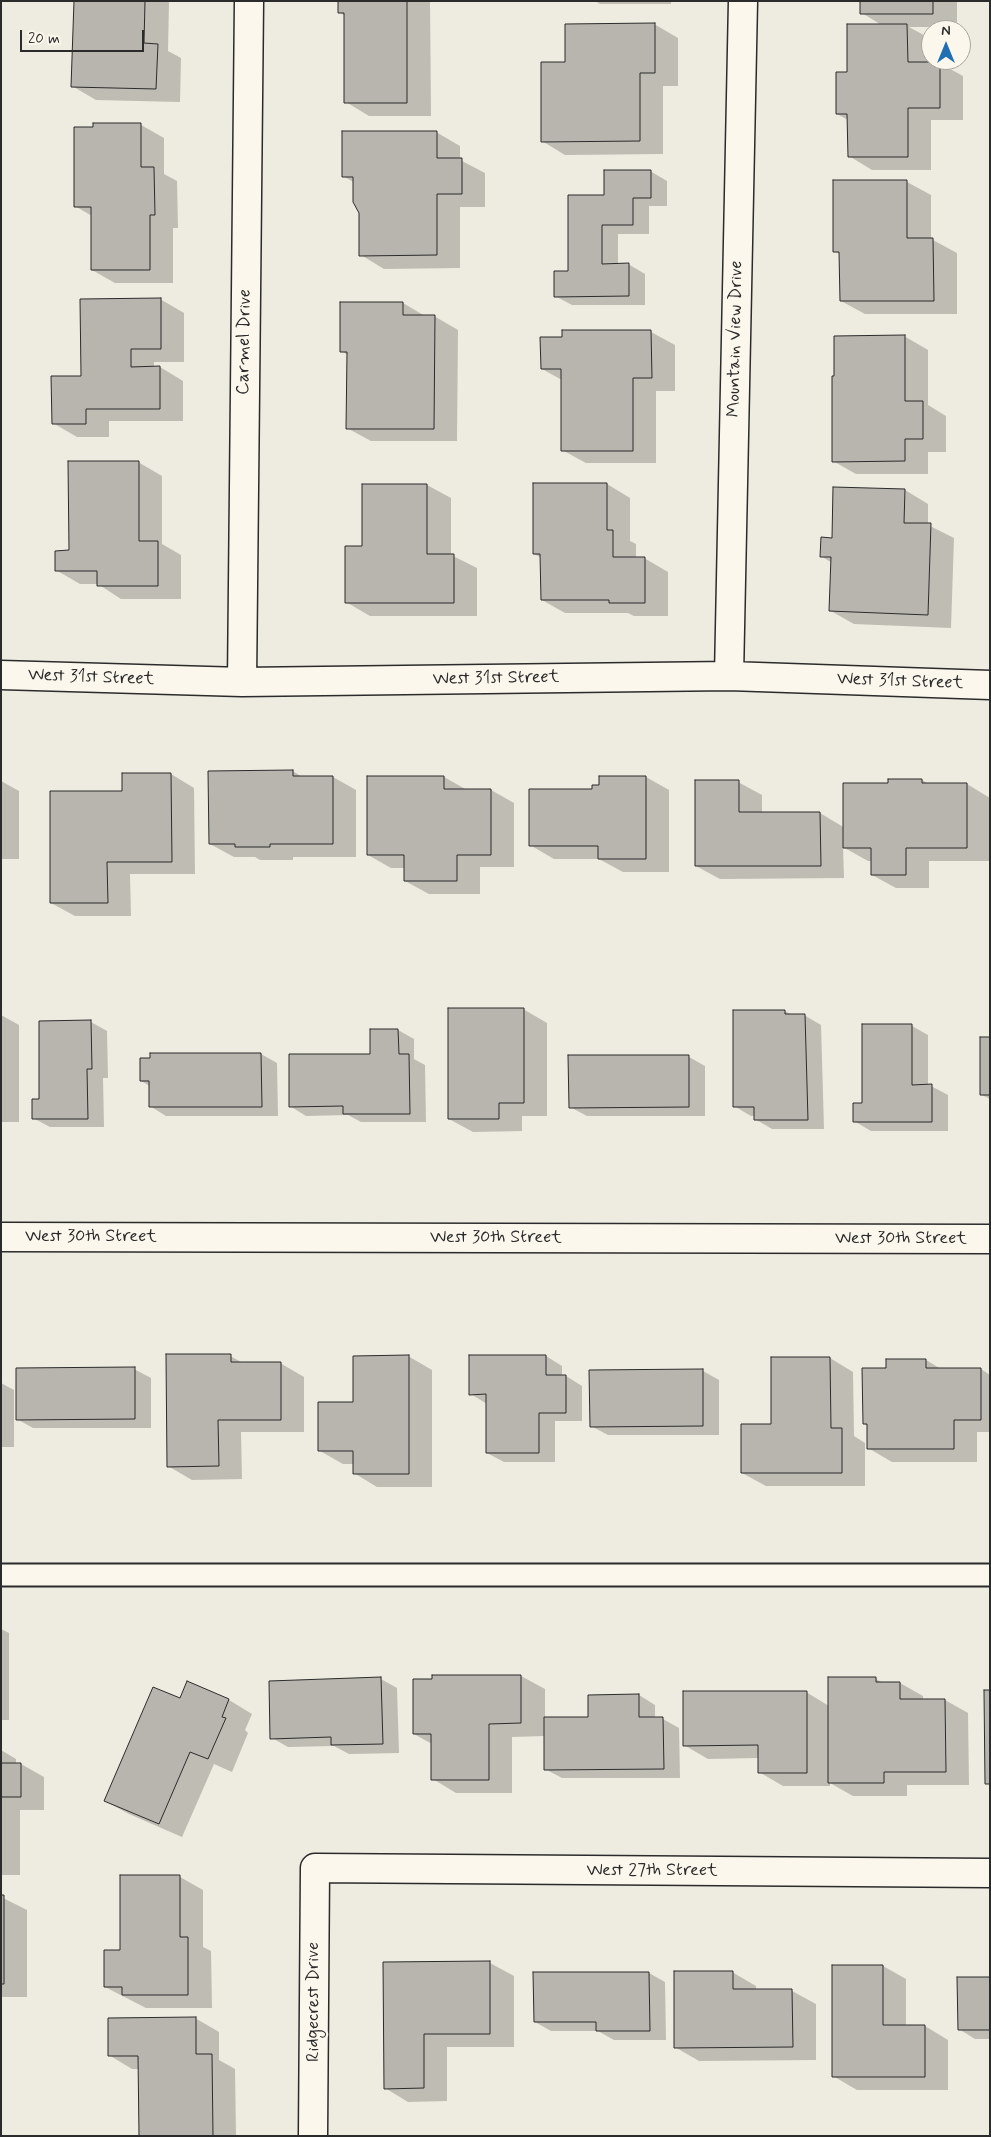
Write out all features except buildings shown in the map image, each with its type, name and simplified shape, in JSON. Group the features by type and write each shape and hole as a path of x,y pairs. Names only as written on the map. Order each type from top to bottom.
{"street":[{"name":"Carmel Drive","path":"242,682 249,1"},
{"name":"Mountain View Drive","path":"729,676 743,1"},
{"name":"West 31st Street","path":"1,675 242,682 729,676 990,686"},
{"name":"West 30th Street","path":"1,1237 990,1240"},
{"name":"West 27th Street","path":"315,1868 990,1873"},
{"name":"Ridgecrest Drive","path":"313,2136 315,1868"}],"lane":[{"path":"1,1575 990,1575"}]}
